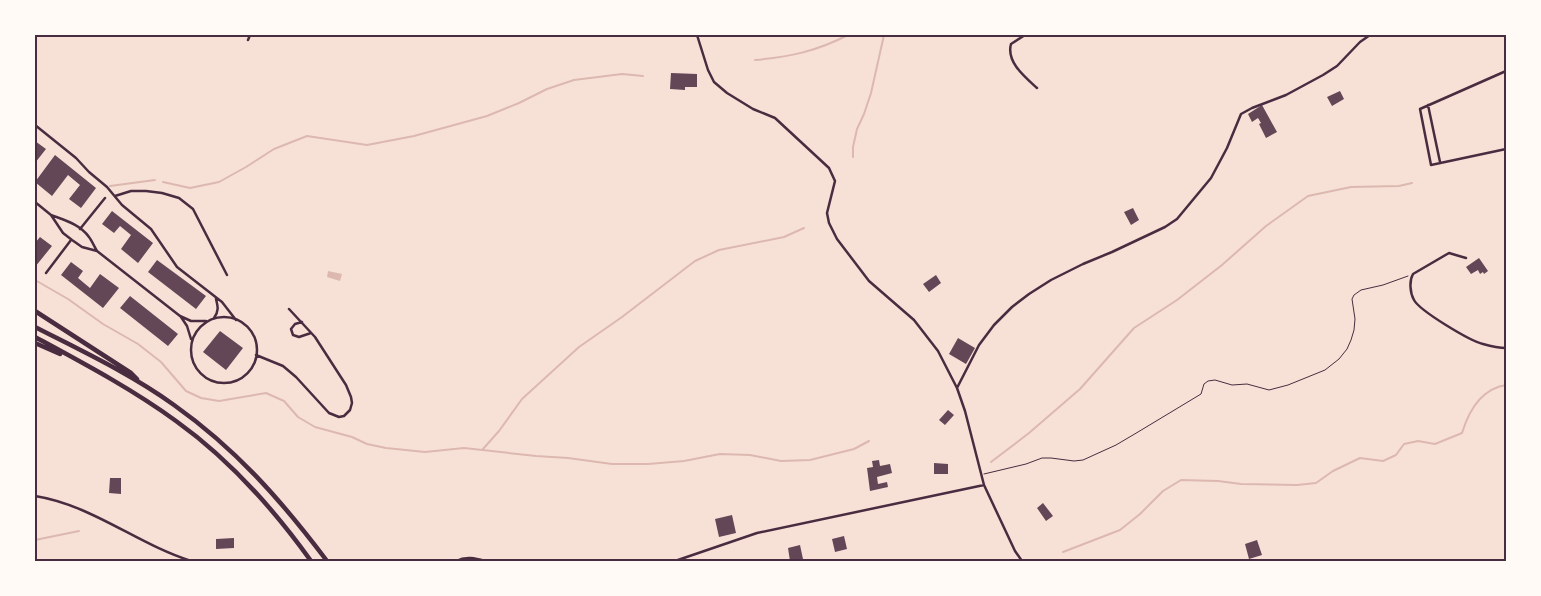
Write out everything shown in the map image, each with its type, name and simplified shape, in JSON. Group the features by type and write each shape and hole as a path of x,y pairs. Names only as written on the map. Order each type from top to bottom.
{"highway":[{"path":"35,312 131,373 143,385"},
{"path":"35,327 143,385 208,431 248,466 280,501 327,561"},
{"path":"35,337 135,394 176,421 220,456 270,508 311,561"},
{"path":"35,343 86,366"}],"street":[{"path":"248,40 250,35"},
{"path":"697,35 708,70 714,82 727,93 753,109 775,118 830,168 835,181 827,213 829,223 837,239 869,281 914,320 938,351 957,388 965,411 984,484 1015,551 1022,561"},
{"path":"1025,35 1012,44 1010,54 1020,72 1036,88"},
{"path":"957,388 979,345 994,325 1029,294 1051,280 1165,227 1177,219 1190,205 1215,170 1227,148 1241,114 1286,95 1323,75 1337,66 1360,42 1370,35"},
{"path":"1506,71 1420,109 1431,165 1506,149"},
{"path":"1428,105 1440,163"},
{"path":"35,125 107,186 122,205 151,229 177,266 216,297 236,320"},
{"path":"115,196 131,191 162,193 179,198 194,210 227,275"},
{"path":"80,229 105,198"},
{"path":"35,202 51,215 62,228 63,233 82,247 97,251 180,316 191,321 208,321"},
{"path":"51,215 70,222 80,229 90,238 97,251"},
{"path":"62,228 62,224 66,222"},
{"path":"82,247 88,244 90,238"},
{"path":"46,273 72,240"},
{"path":"1466,258 1449,253 1413,274 1410,280 1413,299 1419,307 1458,332 1481,344 1506,348"},
{"path":"214,318 219,308 216,297"},
{"path":"256,354 283,366 296,377 329,413 339,418 350,410 352,403 346,385 311,333 289,310"},
{"path":"180,316 187,326 192,341"},
{"path":"229,317 236,320 250,330 256,346 254,363 244,377 236,381 219,383 211,381 197,370 193,363 191,354 192,341 198,328 214,318 229,317"},
{"path":"302,322 295,324 291,329 293,334 299,337 311,333"},
{"path":"675,561 757,533 984,484"},
{"path":"35,496 76,507 191,561"},
{"path":"456,561 463,558 475,558 485,561"}],"path":[{"path":"981,474 1026,464 1042,458 1083,460 1138,432 1200,394 1208,380 1232,384 1247,384 1269,390 1309,378 1325,370 1339,359 1347,349 1354,330 1355,319 1352,299 1356,292 1413,274"}],"shaded area":[{"path":"328,271 342,274 340,281 327,277"}],"building":[{"path":"671,73 697,74 697,87 685,87 685,90 670,89"},
{"path":"1340,91 1344,99 1332,106 1327,97"},
{"path":"1262,105 1277,132 1266,138 1258,118 1252,122 1248,114"},
{"path":"35,141 46,149 35,163"},
{"path":"55,155 96,188 81,208 69,199 80,185 68,175 52,196 35,182"},
{"path":"1133,208 1139,220 1131,225 1124,212"},
{"path":"112,211 153,243 138,263 121,249 131,235 120,226 114,233 102,224"},
{"path":"40,237 52,246 35,267 35,243"},
{"path":"1479,258 1488,271 1480,274 1478,270 1471,274 1466,267"},
{"path":"157,260 206,296 196,309 148,272"},
{"path":"71,262 83,271 78,278 90,288 100,274 119,288 103,308 61,275"},
{"path":"936,275 941,283 929,292 923,284"},
{"path":"130,296 178,334 168,346 120,308"},
{"path":"220,331 243,348 226,370 203,352"},
{"path":"958,338 975,348 966,364 949,354"},
{"path":"948,410 954,415 945,425 939,420"},
{"path":"879,460 880,466 890,464 892,473 877,477 878,484 887,482 888,487 870,491 867,468 873,467 872,461"},
{"path":"934,463 948,464 948,474 934,474"},
{"path":"110,478 121,478 121,494 109,493"},
{"path":"1043,503 1053,516 1046,521 1037,508"},
{"path":"732,515 736,533 719,537 715,519"},
{"path":"844,536 847,549 835,552 832,539"},
{"path":"234,538 234,548 216,549 216,539"},
{"path":"1257,540 1262,555 1249,559 1245,544"},
{"path":"800,545 803,559 790,561 788,548"}],"waterway":[{"path":"755,60 803,52 848,35"},
{"path":"853,157 857,129 871,93 884,35"},
{"path":"163,182 190,188 219,182 274,149 307,136 367,145 414,136 487,116 547,89 574,80 622,74 643,76"},
{"path":"110,186 155,180"},
{"path":"991,462 1029,433 1080,389 1134,328 1177,300 1222,265 1266,226 1308,196 1351,187 1399,186 1412,183"},
{"path":"483,449 499,431 522,399 579,347 622,317 695,261 719,250 784,237 804,228"},
{"path":"35,280 138,344 161,362 186,391 201,398 219,401 266,393 284,401 298,417 315,427 352,437 367,444 386,448 425,452 464,448 612,464 648,464 684,461 720,454 750,455 781,461 810,460 854,449 869,441"},
{"path":"1063,552 1120,530 1140,514 1163,491 1181,480 1241,484 1297,485 1316,483 1333,471 1360,458 1383,461 1396,455 1404,444 1418,441 1435,444 1462,433 1468,416 1477,402 1490,391 1506,385"},
{"path":"35,540 79,531"}]}
